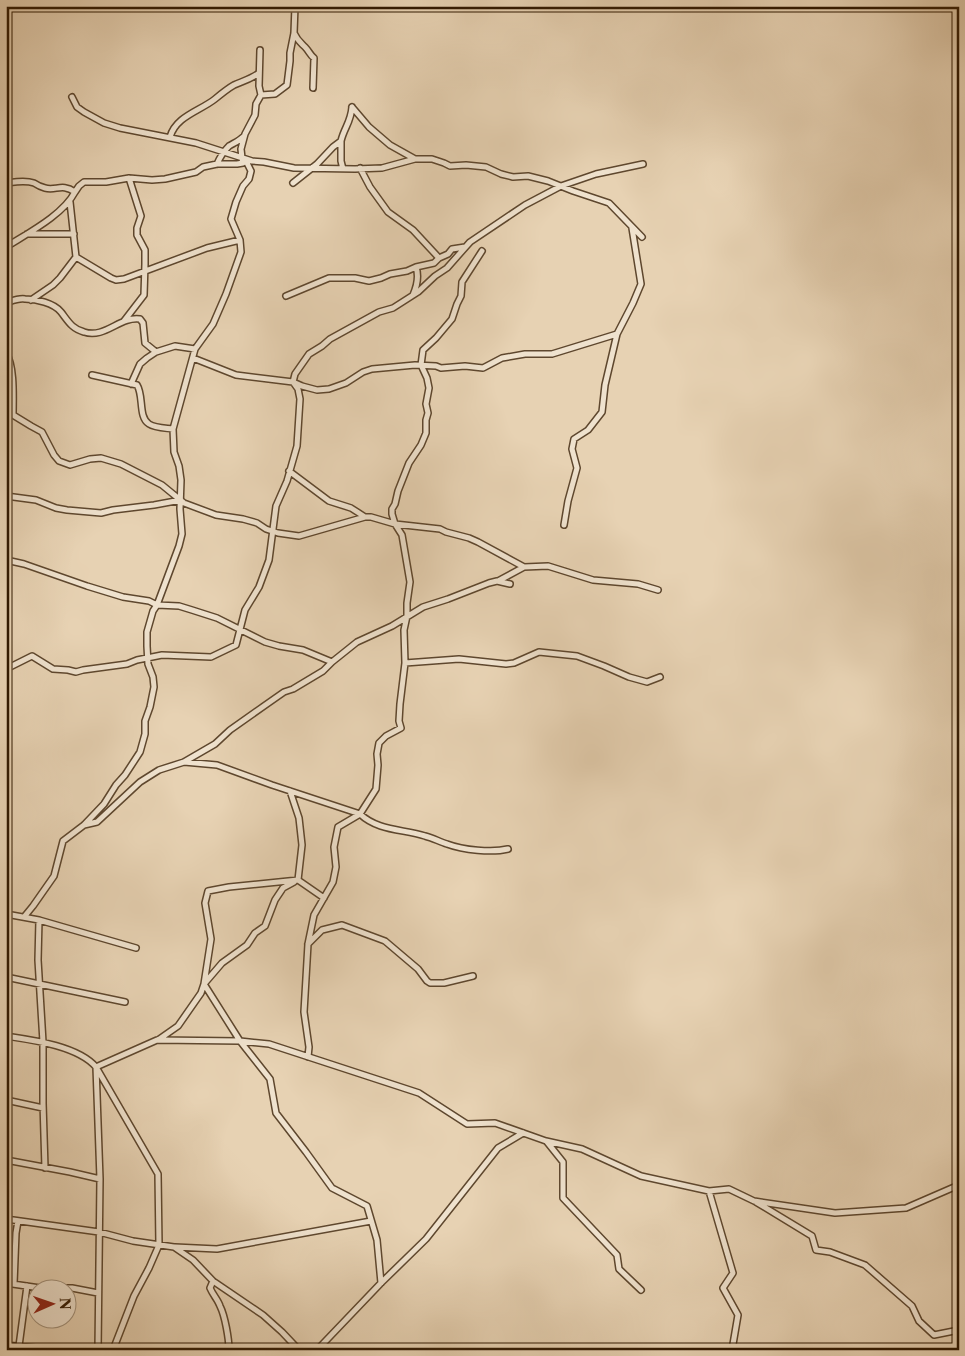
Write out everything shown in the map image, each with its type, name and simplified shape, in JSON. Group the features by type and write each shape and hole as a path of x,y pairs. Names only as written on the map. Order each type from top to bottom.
{"street":[{"path":"261,95 274,94 287,84 294,33 295,7"},
{"path":"294,33 299,42 314,58 313,88"},
{"path":"217,164 221,155 245,134 255,115 256,104 261,95 260,50"},
{"path":"170,137 172,131 189,115 212,102 233,86 260,73"},
{"path":"72,97 77,107 104,123 120,128 196,142 242,158 294,168 382,168 415,159 432,160 450,166 486,167 513,177 528,176 548,181 609,203 642,237"},
{"path":"344,169 341,161 341,141 343,131 348,126 350,120 352,107 369,127 390,145 415,159"},
{"path":"6,247 36,228 70,202 79,186 84,182 106,182 129,178 158,180 196,172 203,167 217,164 242,163 241,149 245,134"},
{"path":"293,184 341,141"},
{"path":"24,917 54,876 63,841 84,825 107,800 144,744 145,721 154,687 148,658 148,632 153,611 157,605 181,540 181,480 174,452 173,429 195,349 213,324 241,252 237,230 231,219 236,202 243,186 249,179 251,171 242,158"},
{"path":"6,669 32,656 54,669 76,672 127,664 162,655 211,657 236,645 245,610 262,580 269,560 276,506 290,471 297,446 299,393 293,382 295,374 309,354 330,339 379,312 393,308 413,295 447,268 465,246 525,205 561,186 596,174 643,164"},
{"path":"360,168 370,188 388,212 413,230 439,258"},
{"path":"6,303 26,298 42,301 57,307 71,325 84,332 96,333 103,331 124,320 144,295 145,250 137,235 141,216 129,178"},
{"path":"6,183 24,181 46,189 63,187 75,192"},
{"path":"31,300 53,285 76,257 70,202"},
{"path":"564,525 577,468 572,449 574,438 588,430 602,412 605,385 617,334 641,284 632,228"},
{"path":"26,234 74,234"},
{"path":"76,257 116,280 124,279 207,248 240,240"},
{"path":"286,296 329,278 369,280 407,271 416,266 434,263 439,258 448,254 452,248 465,246"},
{"path":"308,1057 309,1047 304,1012 308,944 314,915 333,882 336,867 334,847 338,827 360,814 376,789 379,743 386,736 401,728 399,720 405,663 404,630 410,582 402,535 395,524 392,509 409,463 421,445 426,433 428,414 426,404 429,388 421,365 423,350 452,319 456,304 461,296 462,282 482,251"},
{"path":"413,295 417,280 416,266"},
{"path":"124,320 140,319 143,323 145,343 156,352"},
{"path":"193,358 236,375 293,382 317,390 329,389 346,383 363,372 372,369 421,365 442,368 465,366 482,368 502,358 524,354 552,354 617,334"},
{"path":"131,384 140,364 156,352 175,346 195,349"},
{"path":"6,353 9,357 12,378 13,415"},
{"path":"92,375 137,385 140,392 143,415 148,423 173,429"},
{"path":"6,413 42,432 59,461 70,465 101,458 121,464 162,485 181,500 216,515 257,523 284,535 302,536 365,517 371,517 395,524 440,530 470,538 524,567"},
{"path":"290,471 329,501 351,508 365,517"},
{"path":"6,496 36,500 67,510 101,513 181,500"},
{"path":"6,560 24,564 123,597 149,601 157,605 179,606 217,618 265,642 303,650 332,662"},
{"path":"84,825 97,822 140,782 159,770 184,762 215,744 230,730 284,692 293,689 323,671 357,642 392,626 423,607 497,581 524,567 548,566 593,580 638,584 658,590"},
{"path":"497,581 510,584"},
{"path":"405,663 459,659 506,664 514,663 539,652 577,656 629,677 647,682 660,677"},
{"path":"184,762 217,765 272,786 360,814 367,820 384,827 427,836 449,845 490,852 508,849"},
{"path":"290,791 299,818 302,845 298,880"},
{"path":"96,1067 157,1040 178,1026 202,993 211,940 205,903 208,891 228,887 298,880 324,898"},
{"path":"204,984 222,963 247,945 255,934 265,926 275,900 283,888 298,880"},
{"path":"6,914 39,920 136,948"},
{"path":"39,920 38,960 43,1042 45,1168"},
{"path":"308,944 322,930 342,925 385,941 418,968 426,980 430,982 444,983 473,976"},
{"path":"6,977 125,1002"},
{"path":"204,984 240,1041 270,1079 276,1113 332,1188 367,1206 377,1240 381,1283"},
{"path":"6,1036 43,1042 90,1060 96,1067 158,1174 159,1244 134,1296 113,1350"},
{"path":"157,1040 240,1041 269,1044 418,1093 467,1124 494,1123 546,1141 582,1149 641,1176 709,1191 729,1189 754,1201 812,1236 816,1250 830,1252 865,1265 912,1306 919,1321 934,1335 959,1330"},
{"path":"96,1067 100,1179 98,1350"},
{"path":"6,1100 43,1108"},
{"path":"317,1350 426,1239 498,1148 522,1133"},
{"path":"546,1141 564,1162 563,1198 617,1255 619,1269 641,1290"},
{"path":"6,1160 100,1179"},
{"path":"754,1201 835,1213 906,1208 959,1185"},
{"path":"709,1191 733,1273 723,1288 738,1315 732,1350"},
{"path":"6,1219 99,1232 134,1241 217,1249 372,1222"},
{"path":"14,1284 18,1221"},
{"path":"174,1246 193,1260 213,1281 263,1315 299,1350"},
{"path":"213,1281 210,1288 222,1312 228,1335 229,1350"},
{"path":"6,1283 40,1288 72,1288 98,1293"},
{"path":"19,1346 27,1286"},
{"path":"6,1345 56,1350"}]}
